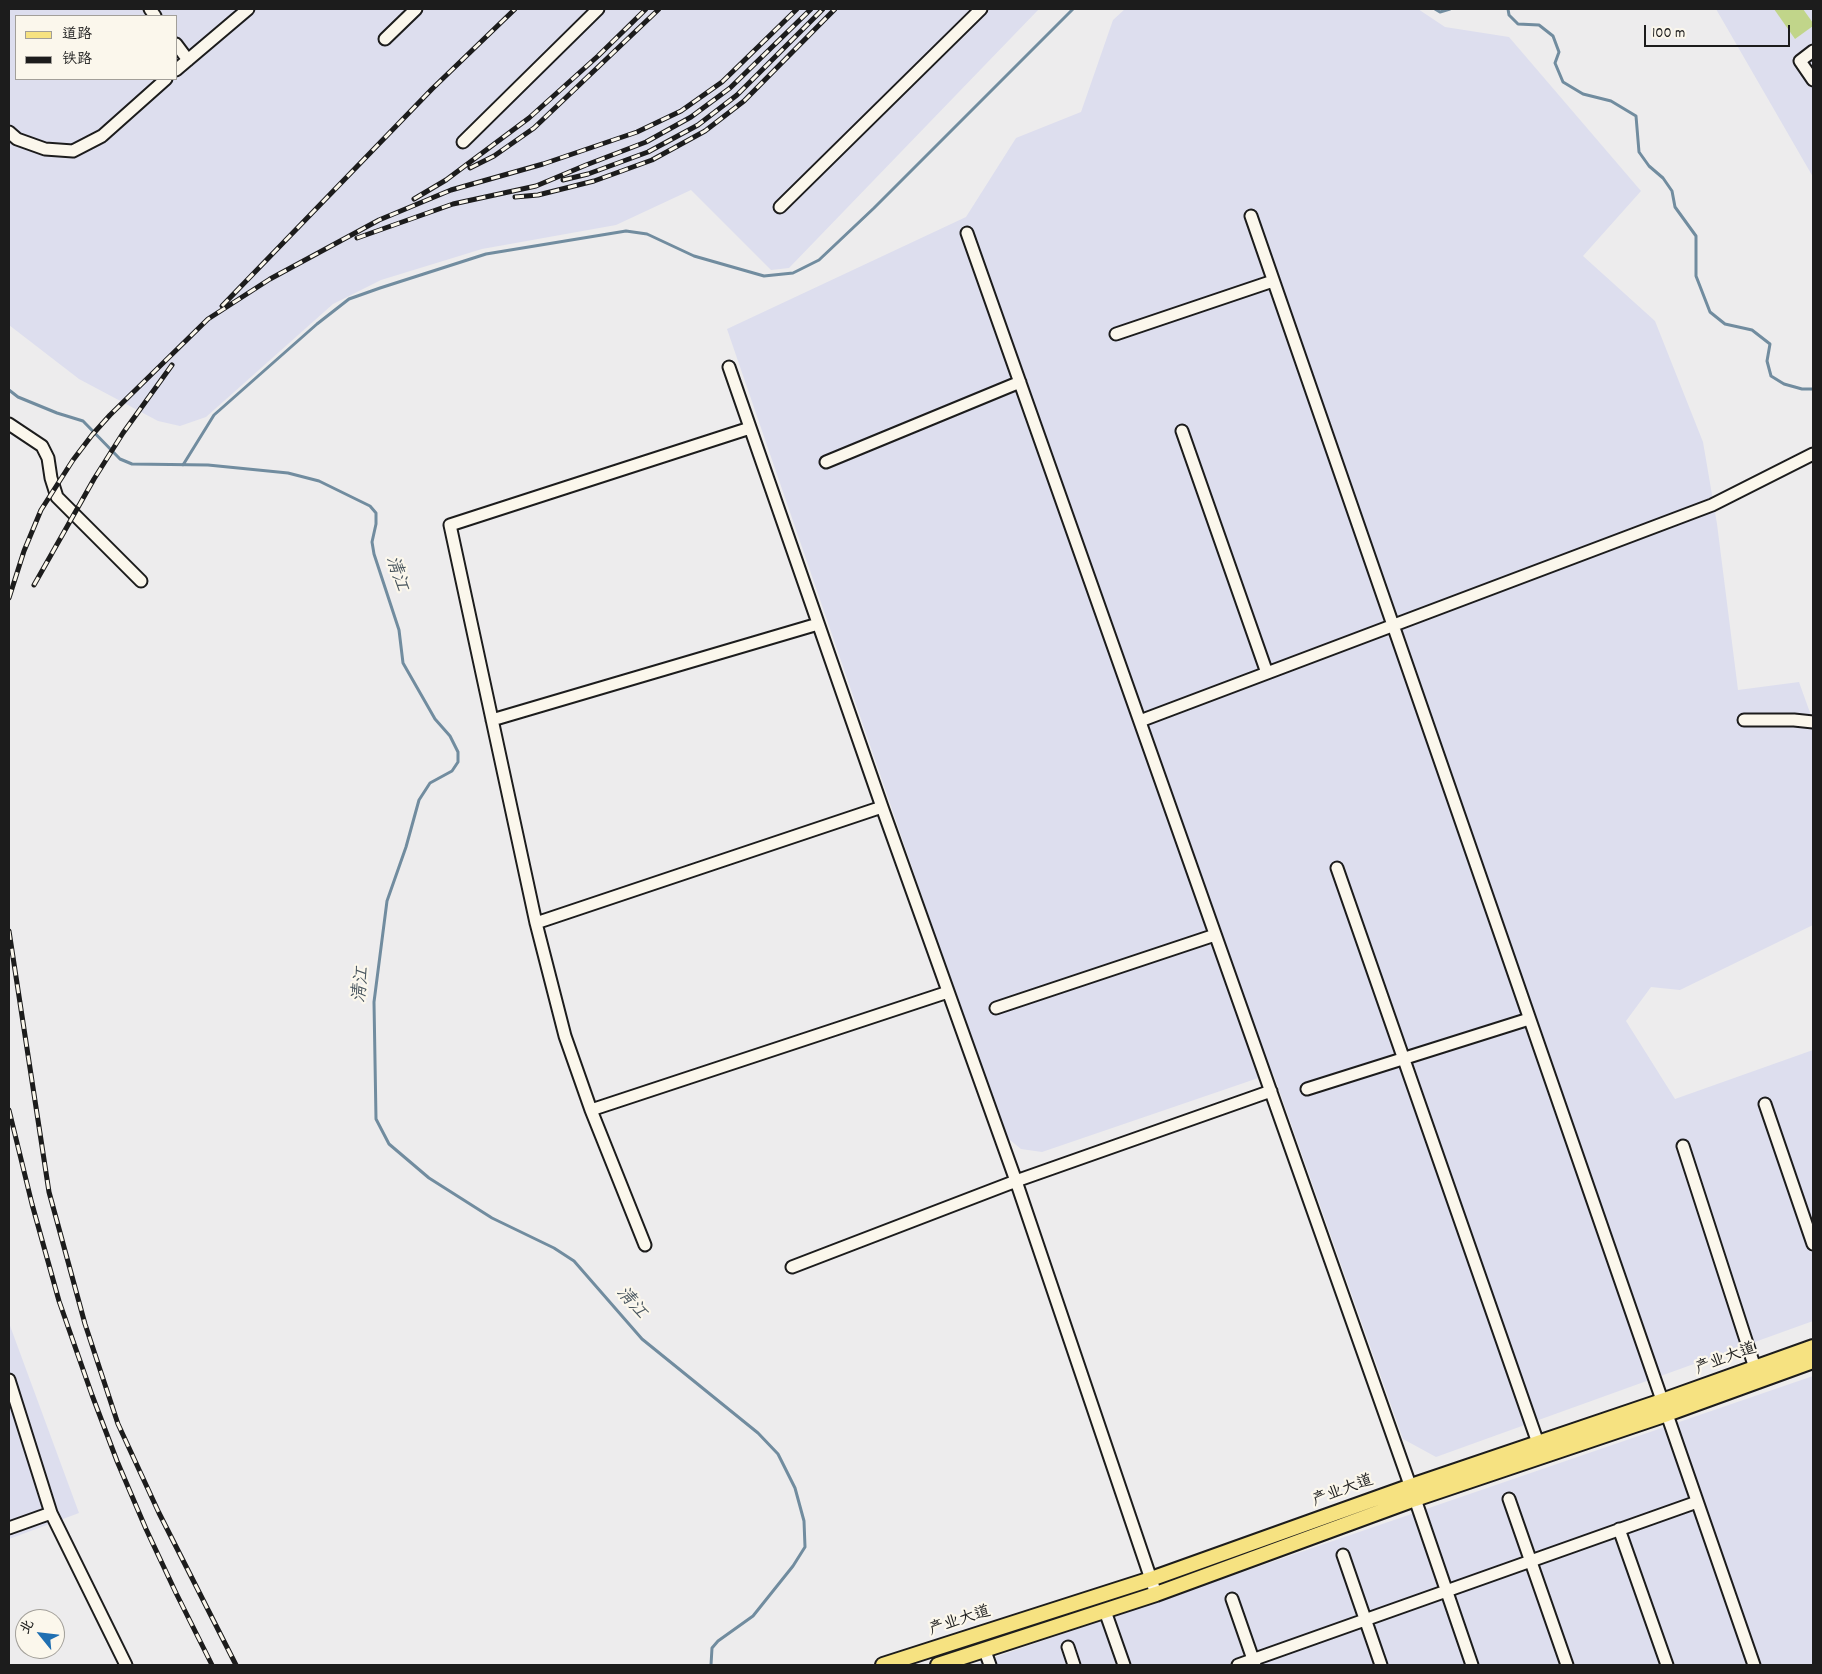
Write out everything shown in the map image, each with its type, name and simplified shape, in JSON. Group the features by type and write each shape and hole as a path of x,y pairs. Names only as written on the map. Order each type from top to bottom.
{"main road":[{"name":"产业大道","path":"938,1665 1156,1594 1538,1443 1664,1408 1754,1368 1813,1346"},
{"name":"产业大道","path":"883,1665 1151,1579 1664,1408 1813,1361"}],"street":[{"path":"178,68 248,9"},
{"path":"385,39 416,9"},
{"path":"463,142 598,9"},
{"path":"780,207 981,9"},
{"path":"178,47 188,60"},
{"path":"1813,51 1800,61 1813,80"},
{"path":"9,132 17,139 45,149 74,151 102,136 165,80"},
{"path":"1251,216 1754,1665"},
{"path":"967,234 1413,1492 1472,1665"},
{"path":"1116,334 1273,281"},
{"path":"729,367 882,808 1016,1181 1156,1594"},
{"path":"826,462 1020,382"},
{"path":"9,424 42,446 48,458 51,478 57,497 141,581"},
{"path":"645,1245 590,1110 565,1036 536,923 450,525 750,428"},
{"path":"1182,431 1267,673"},
{"path":"1140,721 1712,505 1813,454"},
{"path":"492,720 818,624"},
{"path":"1744,720 1813,722"},
{"path":"536,923 882,808"},
{"path":"1337,868 1538,1443"},
{"path":"996,1008 1216,935"},
{"path":"590,1110 948,992"},
{"path":"1306,1088 1529,1019"},
{"path":"792,1266 1016,1181 1271,1091"},
{"path":"1765,1104 1813,1244"},
{"path":"1683,1146 1754,1368"},
{"path":"9,1380 51,1513 126,1665"},
{"path":"1509,1499 1566,1665"},
{"path":"1238,1665 1254,1662 1365,1620 1697,1502"},
{"path":"9,1528 51,1513"},
{"path":"1619,1530 1667,1665"},
{"path":"1343,1555 1381,1665"},
{"path":"1232,1598 1254,1662"},
{"path":"1105,1611 1124,1665"},
{"path":"1068,1647 1074,1665"},
{"path":"985,1650 990,1665"}],"shaded area":[{"path":"9,9 1039,9 789,268 771,270 691,190 616,225 482,249 381,280 333,304 206,417 180,426 158,421 79,379 9,325"},
{"path":"1125,9 1418,9 1445,27 1509,37 1641,191 1583,256 1655,321 1703,442 1717,524 1738,690 1799,682 1813,721 1813,925 1680,990 1651,987 1626,1021 1675,1099 1813,1050 1813,1321 1436,1457 1403,1439 1273,1073 1042,1152 1021,1149 1004,1135 727,329 966,217 1016,138 1081,112 1113,20"},
{"path":"1716,9 1813,9 1813,177"},
{"path":"9,1323 79,1513 9,1539"},
{"path":"1813,1376 1813,1665 972,1665"}],"green space":[{"path":"1774,9 1803,9 1813,23 1813,26 1795,39"}],"waterway":[{"path":"183,465 214,415 317,324 349,299 380,288 486,254 626,231 647,234 694,256 764,276 793,273 819,260 874,208 1073,9"},
{"path":"1435,9 1440,12 1450,9"},
{"path":"1508,9 1509,15 1518,24 1539,25 1553,36 1559,52 1555,63 1563,82 1583,94 1611,101 1636,116 1639,152 1649,166 1663,178 1672,191 1675,207 1696,236 1696,276 1710,312 1725,324 1752,330 1770,344 1767,361 1771,376 1784,384 1802,389 1813,389"},
{"name":"清江","path":"9,390 18,397 57,413 83,421 120,459 132,464 208,465 288,473 319,481 370,506 376,513 376,524 372,542 374,554 399,630 403,663 435,719 450,736 458,752 458,762 452,771 430,783 419,800 406,847 387,901 374,1002 376,1119 389,1144 429,1178 492,1218 554,1248 574,1261 642,1339 758,1433 778,1454 795,1488 804,1521 805,1547 793,1566 753,1616 718,1641 712,1648 711,1665"}],"railway":[{"path":"222,306 432,89 515,9"},
{"path":"414,199 446,180 529,118 598,56 646,9"},
{"path":"470,168 494,156 534,128 659,9"},
{"path":"9,598 24,551 41,510 73,460 110,415 208,319 270,279 379,220 451,190 543,164 637,132 681,111 722,82 797,9"},
{"path":"357,238 453,204 536,186 646,142 691,117 730,88 811,9"},
{"path":"563,180 588,174 648,152 698,125 737,95 823,9"},
{"path":"515,197 538,195 594,181 652,160 705,131 744,101 835,9"},
{"path":"34,585 94,479 123,433 172,365"},
{"path":"9,931 49,1192 85,1324 118,1424 159,1513 236,1665"},
{"path":"9,1110 32,1204 59,1301 92,1395 146,1529 212,1665"}]}
